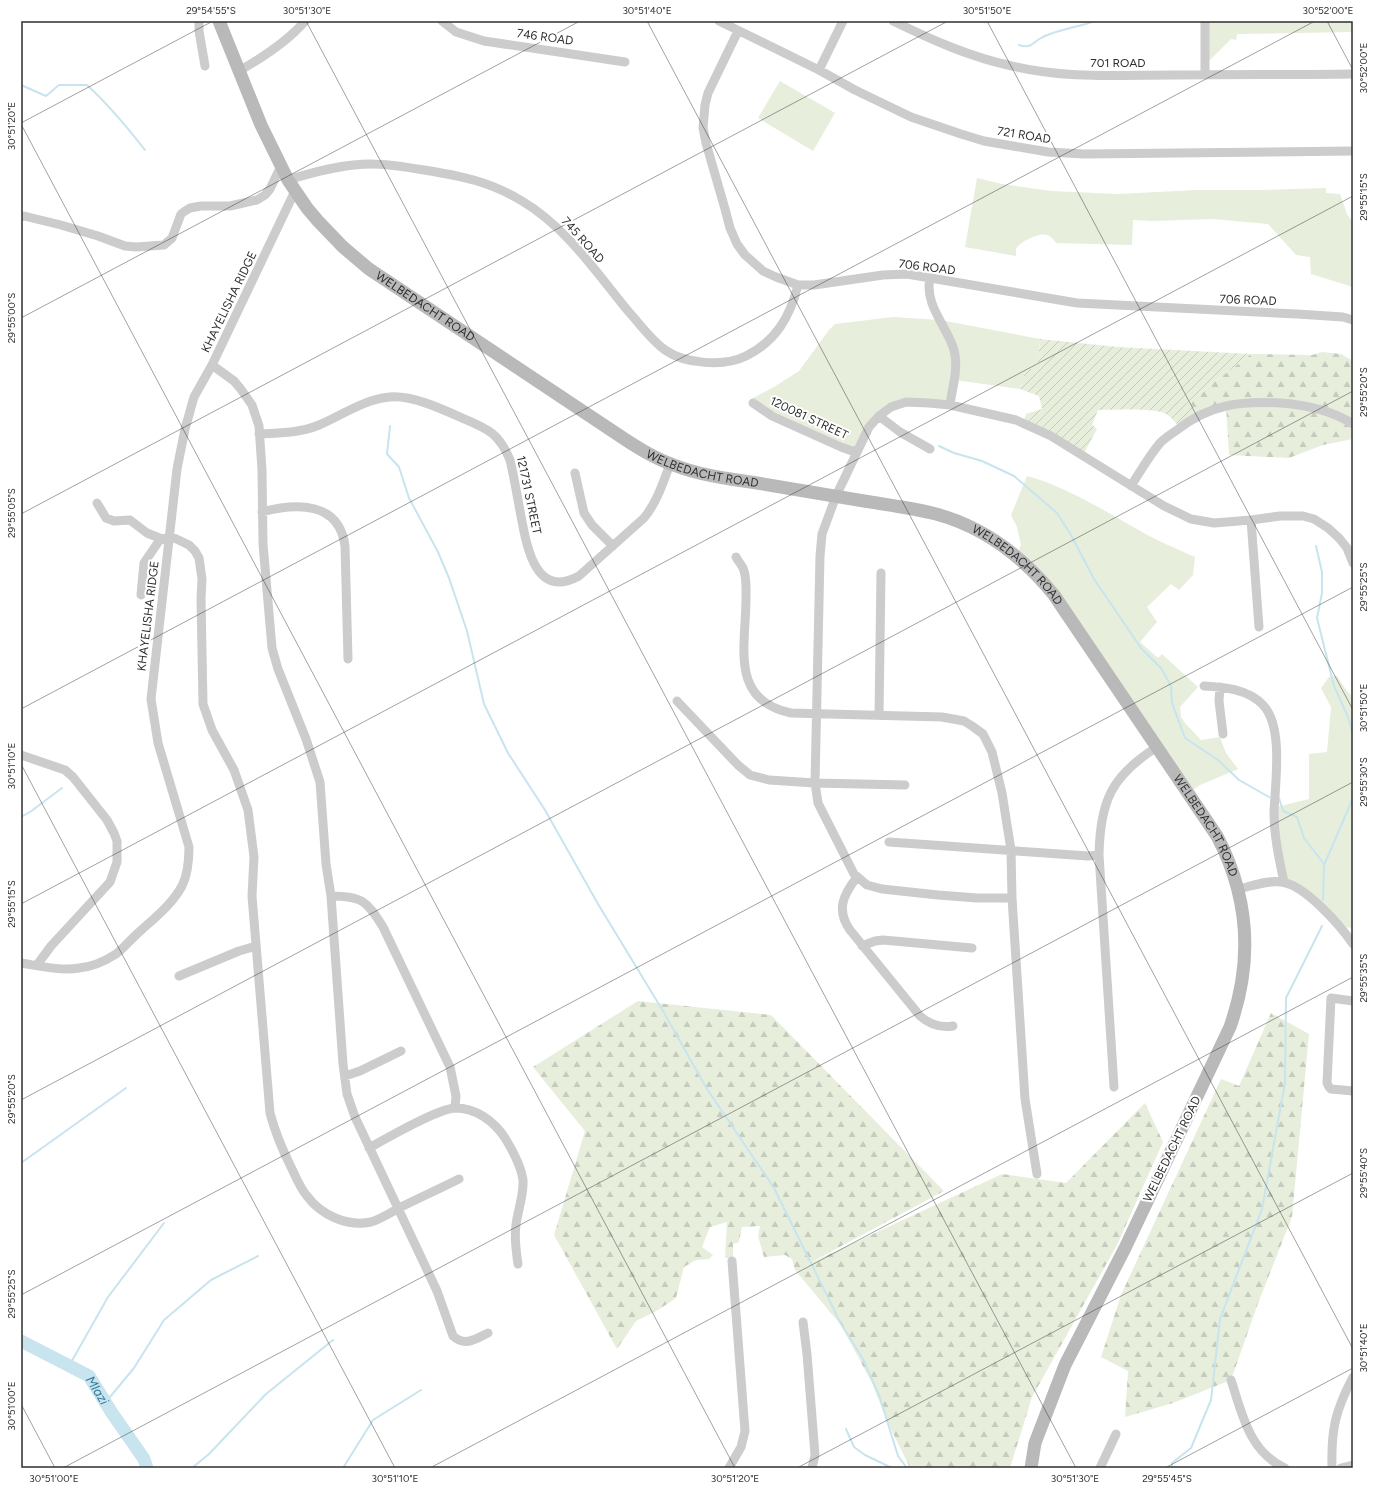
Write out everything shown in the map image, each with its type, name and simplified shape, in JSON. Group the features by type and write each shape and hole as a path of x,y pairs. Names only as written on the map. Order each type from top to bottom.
{"street":[{"path":"199,21 199,31 205,66"},
{"name":"WELBEDACHT ROAD","path":"219,21 261,125 291,185 318,221 369,269 638,448 670,464 694,472 726,478 937,514 970,527 994,540 1016,555 1035,573 1054,595 1217,836 1232,867 1238,889 1245,932 1245,954 1239,997 1230,1027 1125,1248 1065,1365 1035,1442 1031,1468"},
{"path":"239,72 294,32 305,21"},
{"name":"746 ROAD","path":"442,21 456,32 484,41 625,62"},
{"name":"721 ROAD","path":"719,21 911,117 979,139 1041,150 1084,154 1353,151"},
{"path":"819,70 843,21"},
{"name":"701 ROAD","path":"893,21 959,51 1026,69 1082,75 1353,74"},
{"path":"1205,21 1205,75"},
{"name":"706 ROAD","path":"738,31 708,93 703,128 730,228 737,244 745,255 763,271 776,278 798,285 814,285 894,274 907,274 1077,303 1297,314 1353,320"},
{"name":"745 ROAD","path":"291,185 307,174 345,166 370,164 420,169 471,178 486,183 522,201 548,220 570,241 650,336 666,351 691,361 707,363 740,360 754,352 774,335 784,322 791,310 798,285"},
{"path":"21,217 61,225 125,246 136,247 164,245 172,238 181,214 185,211 190,208 201,206 230,206 257,200 265,195 270,189 281,166"},
{"name":"KHAYELISHA RIDGE","path":"21,963 61,969 79,968 106,960 117,953 166,907 175,897 186,877 189,847 158,744 151,699 166,537 185,429 194,397 212,365 291,185"},
{"path":"930,278 929,292 933,306 950,339 956,364 950,405"},
{"path":"212,365 234,381 252,405 259,426 262,470 263,544 272,648 281,676 306,739 320,782 326,864 331,896 339,1023 347,1094 354,1117 438,1291 453,1336 457,1340 464,1342 488,1333"},
{"name":"121731 STREET","path":"259,434 285,433 307,429 371,401 382,398 399,397 421,402 451,413 488,430 499,439 505,447 510,460 527,545 532,562 545,576 556,581 574,579 583,573 650,510 658,496 670,464"},
{"path":"1012,898 977,898 882,889 867,885 857,877 818,803 815,783 820,546 822,534 836,496 870,427 879,416 891,408 906,402 914,402 950,405 1003,417 1035,428 1056,439 1164,506 1191,519 1214,523 1288,516 1303,516 1314,519 1328,528 1339,538 1347,548 1353,563"},
{"path":"1131,486 1149,458 1166,438 1200,415 1226,406 1240,403 1261,402 1298,404 1333,413 1353,424"},
{"name":"120081 STREET","path":"753,403 772,416 841,447 852,451 858,450"},
{"path":"879,416 900,432 930,449"},
{"path":"575,473 584,513 592,525 613,546"},
{"path":"97,503 106,518 114,521 130,520 147,533 166,537 188,545 195,551 199,558 202,579 203,704 212,730 234,770 248,810 254,857 252,896 270,1113 274,1131 300,1187 317,1208 325,1214 344,1221 363,1223 373,1221 459,1179"},
{"path":"262,512 281,507 301,506 313,508 328,515 340,528 344,536 345,546 348,659"},
{"path":"1251,520 1259,627"},
{"path":"141,595 144,563 159,541 166,537"},
{"path":"736,557 743,568 746,584 746,672 750,686 761,700 775,709 791,713 951,718 964,722 983,734 992,752 996,763 1006,814 1011,850 1012,898 1026,1099 1037,1174"},
{"path":"879,715 881,573"},
{"path":"1204,686 1220,687 1240,691 1254,698 1268,710 1272,720 1275,740 1277,767 1274,811 1275,827 1284,882"},
{"path":"1220,687 1219,701 1222,734"},
{"path":"677,701 738,765 750,775 768,780 815,783 905,785"},
{"path":"1114,1087 1099,855 1100,826 1111,792 1122,775 1144,755 1157,747"},
{"path":"21,755 65,770 81,784 107,820 114,833 117,849 117,862 110,882 51,946 37,965"},
{"path":"889,842 1088,856 1099,855"},
{"path":"857,877 844,898 842,913 846,926 920,1016 935,1025 946,1027 953,1026"},
{"path":"1238,889 1269,882 1284,882 1294,887 1328,913 1353,944"},
{"path":"331,896 348,896 362,901 374,912 383,927 447,1059 455,1084 455,1108"},
{"path":"862,946 888,940 972,948"},
{"path":"179,976 239,951 256,946"},
{"path":"1353,1001 1331,998 1327,1083 1328,1087 1331,1089 1353,1091"},
{"path":"345,1076 360,1071 401,1051"},
{"path":"369,1148 440,1112 455,1108 469,1110 493,1123 501,1131 520,1166 523,1188 522,1201 516,1225 518,1264"},
{"path":"729,1468 741,1447 745,1431 732,1261"},
{"path":"803,1322 810,1354 815,1456 812,1468"},
{"path":"1332,1468 1332,1441 1334,1425 1343,1398 1353,1377"},
{"path":"1231,1380 1248,1432 1253,1441 1275,1464 1285,1468"},
{"path":"1100,1468 1116,1434"},
{"path":"1341,1468 1353,1465"}],"green space":[{"path":"1205,21 1353,21 1353,32 1237,34 1236,40 1231,39 1211,59 1205,61"},
{"path":"780,81 835,113 813,151 758,118"},
{"path":"977,178 1002,184 1051,191 1118,194 1197,190 1326,188 1326,193 1340,194 1347,214 1353,222 1353,287 1311,274 1310,257 1296,255 1268,224 1213,219 1153,221 1133,220 1132,245 1056,243 1050,236 1044,234 1035,236 1021,243 1016,249 1016,256 965,247"},
{"path":"893,317 940,320 1040,339 1038,362 1035,369 1030,369 1025,372 1020,389 955,380 951,405 913,401 884,411 858,450 754,403 753,398 799,371 835,324"},
{"path":"1040,339 1118,347 1251,354 1188,402 1200,415 1180,428 1173,419 1158,411 1098,410 1092,425 1097,429 1083,455 1023,423 1026,414 1042,409 1039,396 1020,389 1025,372 1030,369 1035,369 1038,362"},
{"path":"1322,352 1341,354 1353,361 1353,439 1323,445 1289,458 1229,455 1226,406 1200,415 1188,402 1251,354 1312,355"},
{"path":"1027,476 1070,492 1151,537 1195,557 1193,575 1179,590 1171,584 1147,607 1157,622 1140,642 1158,658 1162,654 1198,687 1180,707 1181,717 1201,740 1220,737 1226,753 1238,769 1200,785 1190,792 1115,681 1016,555 1021,545 1017,527 1011,515"},
{"path":"1337,676 1353,697 1353,928 1342,927 1284,881 1276,807 1309,799 1309,754 1327,752 1331,707 1321,688 1329,677"},
{"path":"638,1001 771,1015 944,1191 806,1265 1002,1174 1066,1183 1145,1103 1163,1142 1117,1245 1032,1397 1010,1468 910,1468 888,1423 872,1383 841,1325 795,1270 792,1259 785,1255 764,1257 758,1236 760,1226 742,1227 739,1242 733,1244 733,1258 725,1258 727,1222 710,1227 702,1247 713,1255 709,1259 696,1260 684,1267 676,1298 658,1310 636,1321 617,1349 554,1235 585,1131 533,1067"},
{"path":"1271,1013 1309,1034 1292,1217 1257,1306 1231,1380 1173,1403 1125,1417 1128,1371 1101,1357 1121,1295 1221,1079 1239,1086"}],"waterway":[{"path":"1019,45 1029,46 1047,35 1095,21"},
{"path":"21,85 46,96 59,85 87,85 118,116 145,150"},
{"path":"390,426 387,454 399,467 409,498 438,552 449,578 467,631 484,704 508,753 545,810 598,904 663,1011 707,1089 774,1188 841,1324 863,1359 880,1398 898,1456 907,1468"},
{"path":"939,446 954,453 982,461 1014,476 1057,513 1071,535 1094,579 1141,648 1161,668 1171,686 1172,703 1185,738 1218,760 1239,780 1269,797"},
{"path":"1316,546 1322,572 1322,593 1317,618 1334,686 1348,717 1353,735"},
{"path":"21,817 62,788"},
{"path":"1279,798 1283,811 1297,817 1304,838 1324,864 1323,900"},
{"path":"1325,863 1353,798"},
{"path":"1172,1468 1172,1463 1191,1448 1211,1400 1220,1319 1262,1209 1285,1083 1286,998 1322,926"},
{"path":"21,1163 126,1088"},
{"path":"69,1366 108,1297 164,1223"},
{"path":"105,1403 134,1368 164,1320 211,1280 258,1256"},
{"path":"192,1468 209,1454 266,1394 333,1340"},
{"name":"Mlazi","path":"21,1341 89,1376 112,1413 144,1459 147,1468"},
{"path":"343,1468 373,1420 421,1390"},
{"path":"846,1429 854,1447 865,1455 892,1468"}]}
